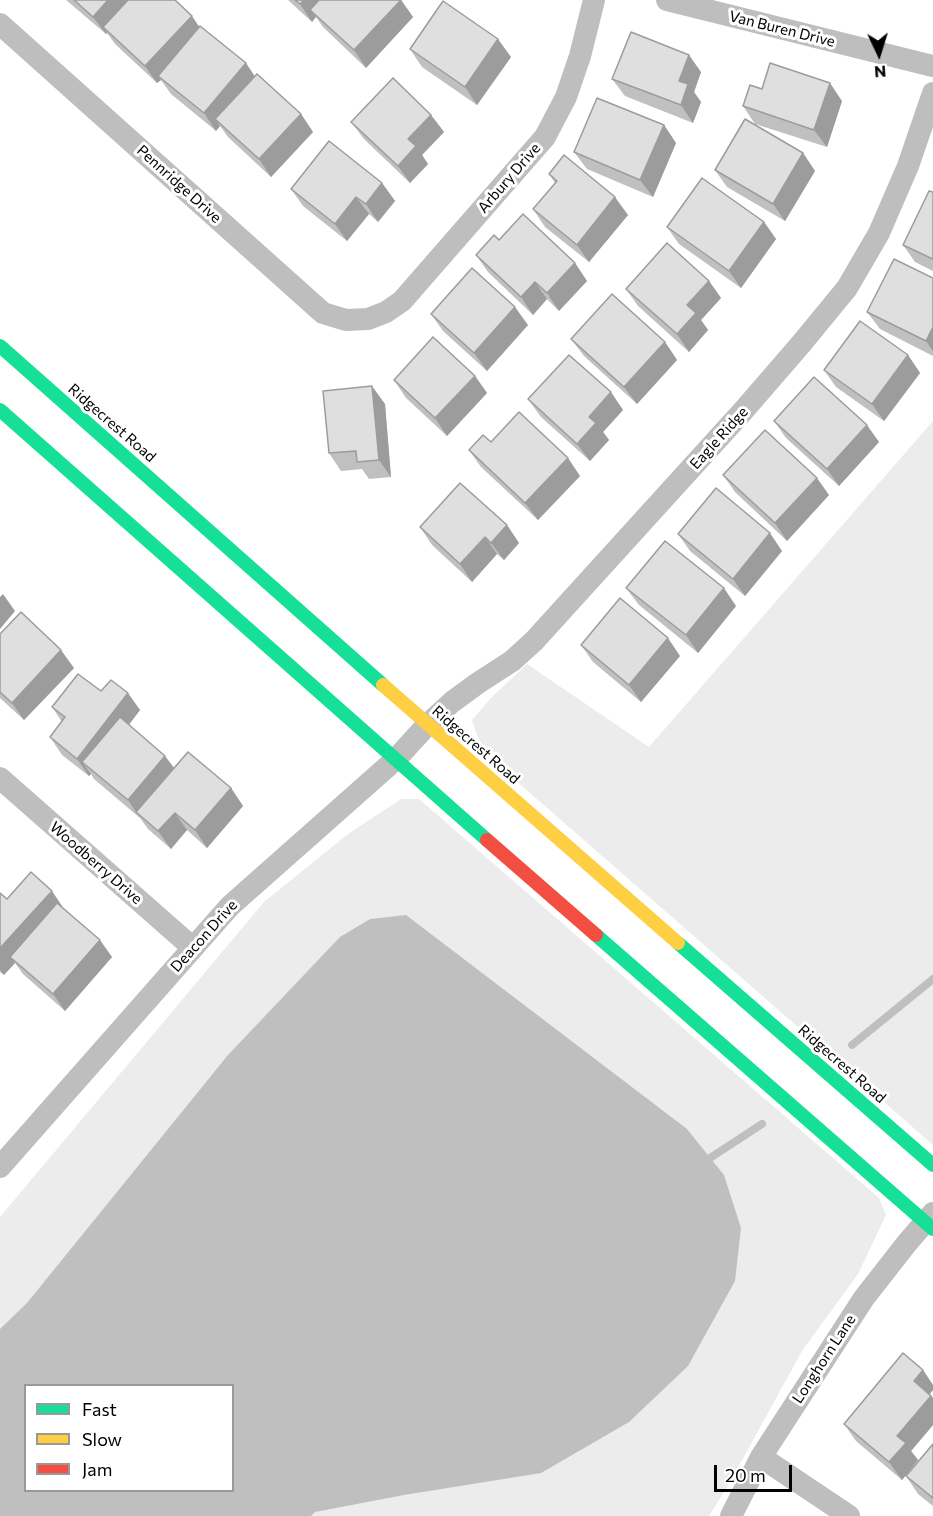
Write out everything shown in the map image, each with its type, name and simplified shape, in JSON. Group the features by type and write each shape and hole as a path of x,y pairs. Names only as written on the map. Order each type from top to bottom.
{"main road":[{"name":"Ridgecrest Road","path":"0,346 933,1165"},
{"path":"0,410 396,759 930,1221"}],"street":[{"name":"Arbury Drive","path":"368,319 386,312 402,301 545,137 566,97 580,56 594,0"},
{"name":"Van Buren Drive","path":"667,0 933,66"},
{"name":"Pennridge Drive","path":"0,24 323,313 346,320 368,319"},
{"name":"Eagle Ridge","path":"428,724 452,702 478,682 512,661 534,642 743,411 847,288 879,233 908,166 933,93"},
{"name":"Deacon Drive","path":"0,1167 230,906 396,759 428,724"},
{"name":"Woodberry Drive","path":"0,778 193,948"},
{"name":"Longhorn Lane","path":"730,1516 761,1457 864,1298 930,1221"},
{"path":"761,1457 849,1516"}],"shaded area":[{"path":"933,421 933,1145 483,752 472,720 491,698 527,664 649,747"},
{"path":"401,799 419,799 879,1198 886,1215 858,1274 802,1351 709,1516 0,1516 0,1217 264,902 348,834"},
{"path":"406,915 687,1129 724,1175 741,1228 735,1281 688,1366 629,1422 541,1473 404,1495 315,1512 311,1516 0,1516 0,1329 27,1303 228,1055 340,937 370,919"}],"building":[{"path":"74,0 108,0 93,17"},
{"path":"128,0 175,0 192,16 145,66 103,27"},
{"path":"319,0 401,0 354,50 310,10"},
{"path":"443,1 498,39 465,87 410,49"},
{"path":"200,26 246,63 204,113 158,76"},
{"path":"631,32 689,55 679,81 688,84 681,105 612,79"},
{"path":"770,63 830,83 814,130 743,106 750,85 762,89"},
{"path":"257,74 301,114 259,159 215,119"},
{"path":"393,78 431,115 408,139 416,146 398,166 351,122"},
{"path":"597,98 664,125 640,180 574,152"},
{"path":"745,119 803,153 773,204 715,170"},
{"path":"329,141 382,183 366,204 356,197 335,224 291,189"},
{"path":"564,155 615,197 577,245 533,209 557,181 549,174"},
{"path":"702,178 764,222 729,271 667,227"},
{"path":"929,191 933,192 933,259 903,245"},
{"path":"523,214 575,263 547,293 535,282 521,297 476,255 494,235 499,240"},
{"path":"667,243 709,281 687,305 696,313 677,334 626,289"},
{"path":"894,259 933,278 933,327 926,341 867,312"},
{"path":"472,268 515,307 474,353 431,314"},
{"path":"612,294 665,342 624,387 571,339"},
{"path":"860,321 908,355 872,404 824,370"},
{"path":"433,337 475,376 435,418 394,380"},
{"path":"569,355 611,392 589,417 596,423 577,444 528,399"},
{"path":"814,377 867,425 827,469 774,421"},
{"path":"372,386 379,460 357,462 356,451 329,453 323,391"},
{"path":"519,412 568,458 525,503 469,450 483,435 491,442"},
{"path":"765,430 817,478 775,523 723,475"},
{"path":"460,483 507,525 491,543 485,537 460,564 420,527"},
{"path":"716,488 770,533 733,579 678,534"},
{"path":"665,541 724,588 686,635 626,588"},
{"path":"620,598 668,638 629,685 581,645"},
{"path":"21,612 61,650 12,703 0,692 0,634"},
{"path":"78,674 101,691 111,680 128,693 77,759 50,737 65,717 52,707"},
{"path":"120,717 165,756 128,800 82,762"},
{"path":"188,752 231,788 195,830 175,813 158,831 136,812"},
{"path":"31,872 52,891 0,948 0,893 7,899"},
{"path":"57,903 100,940 53,994 10,957"},
{"path":"903,1353 923,1370 914,1381 931,1396 897,1436 906,1443 889,1462 844,1424"},
{"path":"933,1444 933,1498 906,1476"}],"waterway":[{"path":"852,1045 933,979"},
{"path":"710,1158 762,1124"}],"traffic: fast":[{"path":"0,346 383,685"},
{"path":"0,410 487,840"},
{"path":"596,935 933,1229"},
{"path":"678,943 933,1165"}],"traffic: slow":[{"path":"383,685 678,943"}],"traffic: jam":[{"path":"487,840 596,935"}]}
